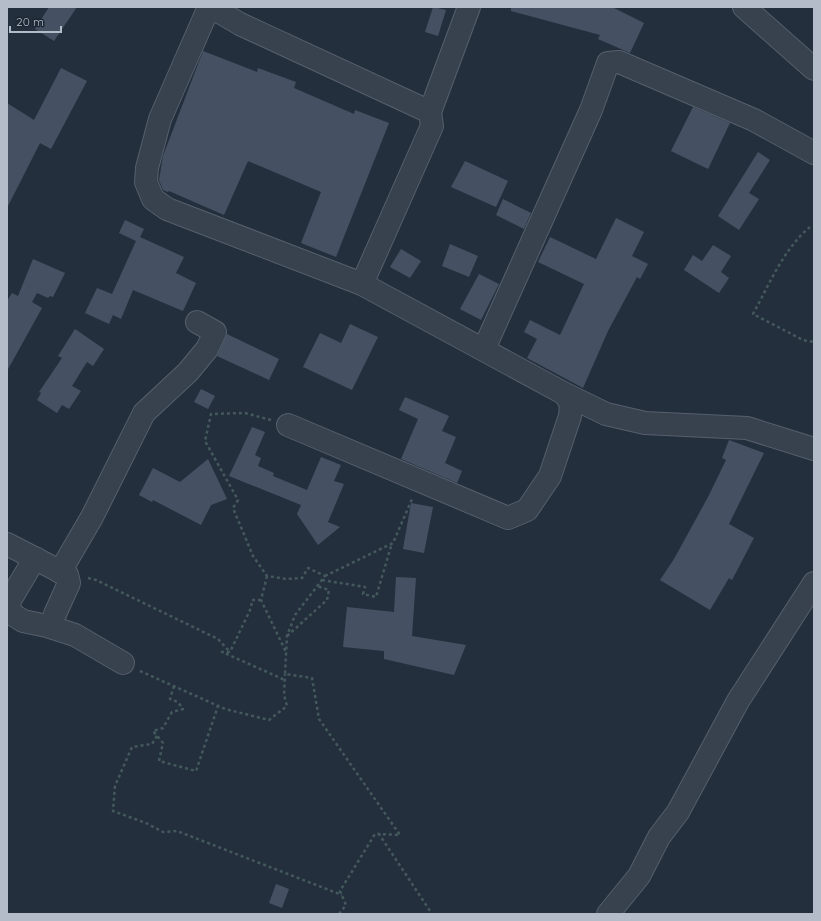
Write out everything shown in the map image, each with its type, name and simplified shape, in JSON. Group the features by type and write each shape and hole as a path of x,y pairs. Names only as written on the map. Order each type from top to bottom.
{"street":[{"path":"430,112 243,15 210,7 160,119 147,168 146,182 153,200 167,209 362,284 565,394 606,414 645,423 747,428 814,449"},
{"path":"362,284 432,126 430,112 469,7"},
{"path":"744,7 814,69"},
{"path":"484,349 591,110 608,63 619,62 692,92 754,120 814,153"},
{"path":"64,574 144,413 188,372 207,349 215,332 197,322"},
{"path":"288,425 508,518 527,510 550,476 570,416 570,404 565,394"},
{"path":"7,544 64,574 69,583 55,614"},
{"path":"34,558 8,602 9,612 23,621 47,626 75,635 123,663"},
{"path":"608,914 639,876 659,837 678,812 738,701 814,583"}],"path":[{"path":"810,227 800,235 773,278 753,314 803,340 814,342"},
{"path":"288,425 245,413 211,414 204,441 238,500 233,508 253,556 267,576 286,579 302,578 308,568 325,576"},
{"path":"322,580 365,587 363,594 376,597 393,543 420,481"},
{"path":"123,663 218,706 269,720 288,706 284,695 287,636 295,615 325,576 393,543"},
{"path":"64,574 96,580 218,640 230,652"},
{"path":"267,576 260,600 286,652"},
{"path":"287,636 327,600 329,590 317,586"},
{"path":"230,652 251,608 252,600 260,600"},
{"path":"230,652 222,652 285,680"},
{"path":"285,674 312,678 319,719 400,834 374,834 340,890 346,905 339,914"},
{"path":"174,686 170,698 178,702 182,709 172,712 163,728 153,731 163,743 159,761 196,771 218,706"},
{"path":"157,736 152,744 132,747 115,786 113,811 146,823 163,832 177,831 342,895"},
{"path":"379,834 432,914"}],"building":[{"path":"49,7 77,7 54,41 35,29"},
{"path":"433,7 446,10 438,36 425,32"},
{"path":"511,7 612,7 644,23 630,53 598,39 600,35 511,11"},
{"path":"203,51 257,72 258,68 296,82 294,88 354,114 355,110 389,123 336,257 301,243 321,192 248,161 224,215 169,191 163,190 159,180 163,156"},
{"path":"61,68 87,81 51,149 40,143 7,208 7,103 34,120"},
{"path":"693,107 730,123 708,169 671,151"},
{"path":"758,152 770,160 749,193 759,199 739,230 718,216"},
{"path":"465,161 508,181 496,207 451,187"},
{"path":"503,199 531,213 524,229 496,215"},
{"path":"616,218 644,232 632,256 648,264 640,279 637,277 608,331 583,388 527,358 537,339 524,332 530,320 560,335 584,284 538,262 550,237 596,259"},
{"path":"125,220 144,229 140,237 184,257 176,273 196,283 183,311 133,290 121,319 113,315 109,324 85,313 97,288 112,294 136,241 119,233"},
{"path":"450,244 478,256 469,277 442,266"},
{"path":"713,245 731,256 721,272 729,278 719,293 684,270 693,255 702,261"},
{"path":"401,249 421,261 410,278 390,267"},
{"path":"33,259 65,273 53,297 50,296 48,298 37,293 32,302 42,308 7,371 7,301 12,293 18,296"},
{"path":"479,274 499,284 481,320 460,309"},
{"path":"350,324 378,337 352,390 303,367 320,333 341,343"},
{"path":"75,329 104,349 93,366 87,362 72,386 81,391 69,409 62,405 57,413 37,400 41,393 39,392 62,358 58,356"},
{"path":"227,334 279,359 269,380 217,356"},
{"path":"201,389 215,396 208,409 194,402"},
{"path":"405,397 449,416 442,431 456,437 445,463 462,471 457,483 401,459 418,419 399,410"},
{"path":"252,427 265,432 255,455 261,458 258,466 274,473 273,476 307,490 321,457 341,465 334,481 344,484 328,522 340,527 318,545 297,514 301,505 229,476"},
{"path":"729,440 764,453 729,524 754,538 732,580 729,578 710,610 660,580 674,559 708,497 726,460 722,458"},
{"path":"208,459 227,499 211,505 201,525 153,500 152,502 139,495 153,468 180,482"},
{"path":"411,503 433,507 424,553 403,549"},
{"path":"396,577 416,578 412,636 466,645 454,675 384,659 384,651 343,647 347,607 394,612"},
{"path":"276,884 289,889 282,908 269,903"}]}
